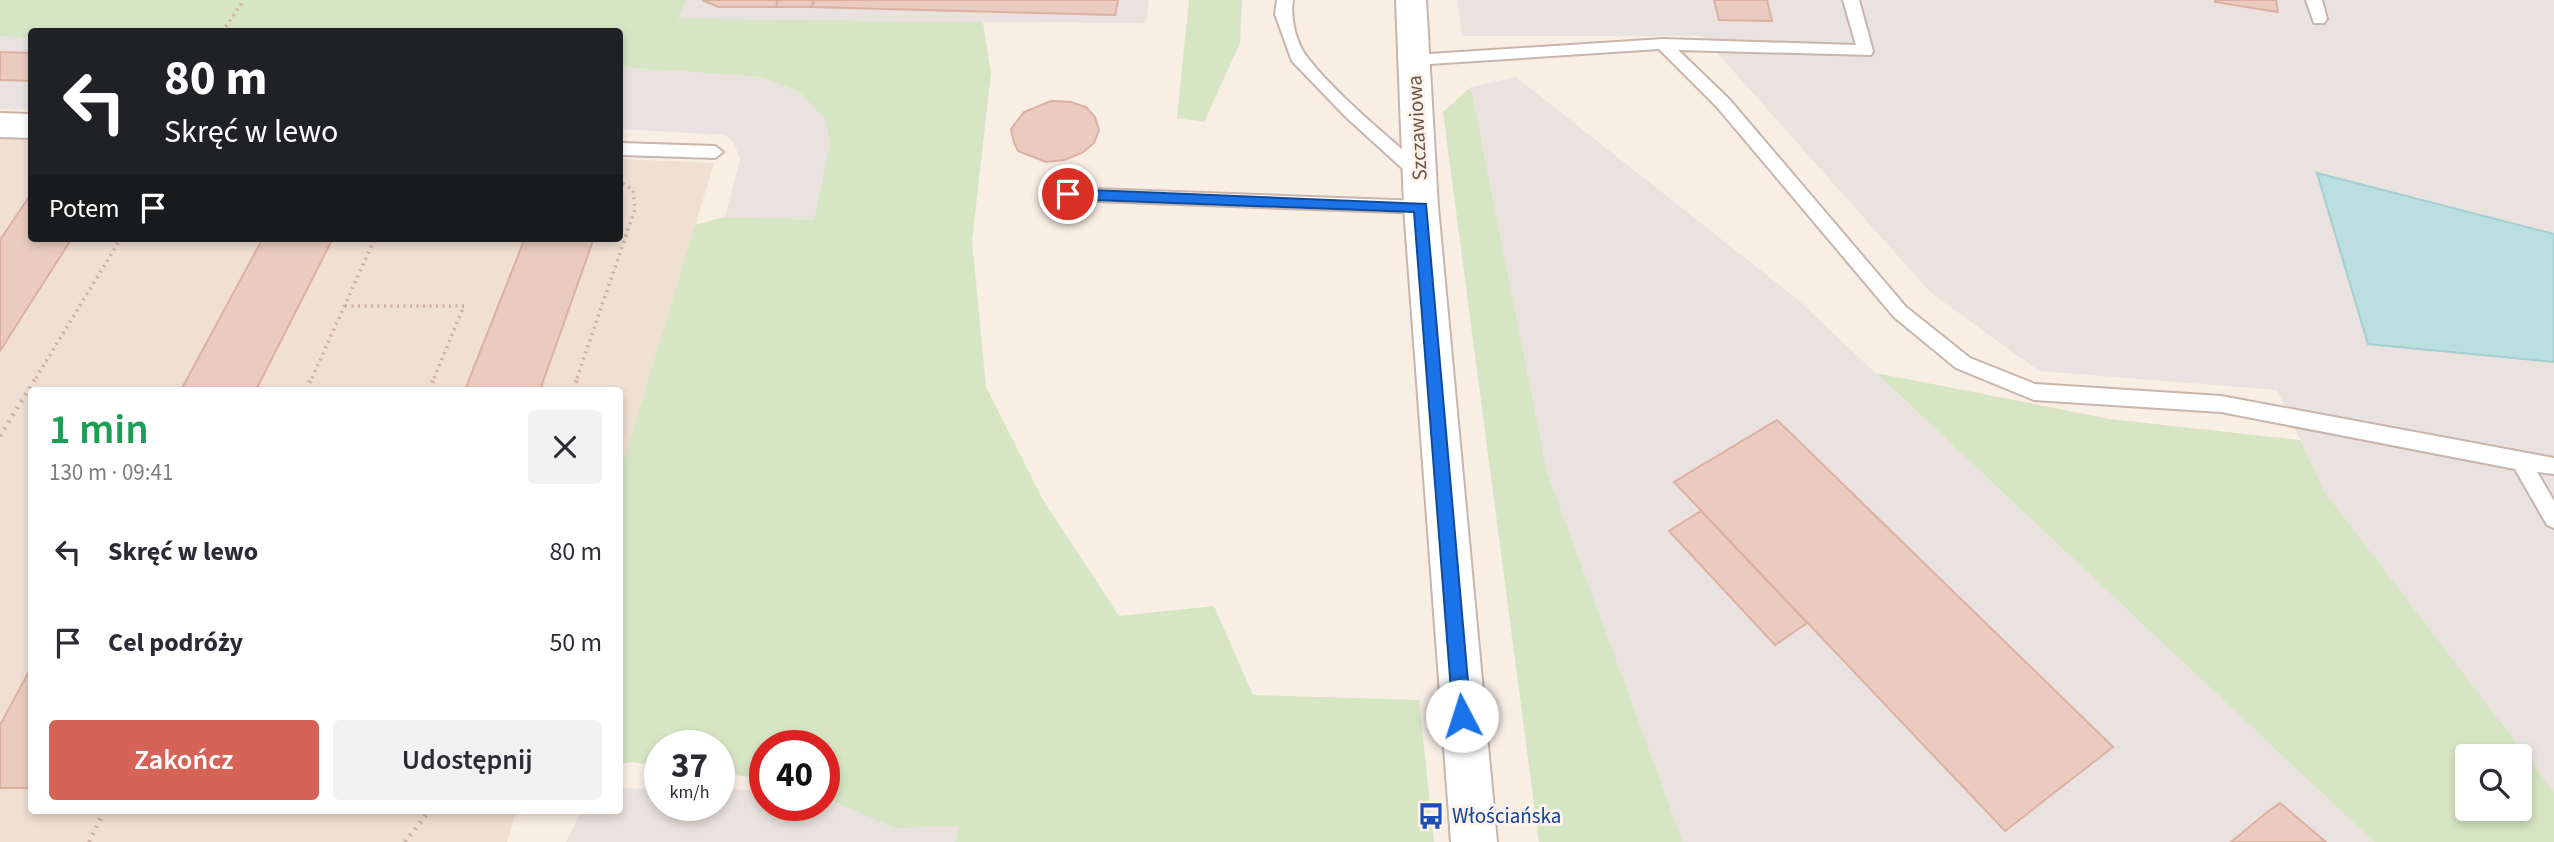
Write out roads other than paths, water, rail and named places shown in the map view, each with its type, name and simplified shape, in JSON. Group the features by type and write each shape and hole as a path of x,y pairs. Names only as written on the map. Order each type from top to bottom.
{"street":[{"name":"Szczawiowa","path":"1411,0 1420,190 1474,842"},
{"path":"0,125 28,126"}],"lane":[{"path":"1285,0 1283,14 1298,57 1420,190"},
{"path":"1414,60 1663,44 1865,51 1851,0"},
{"path":"2314,0 2319,19"},
{"path":"1663,44 1723,103 1900,312 1963,363 2034,392 2221,404 2521,462 2554,466"},
{"path":"623,149 715,152"},
{"path":"1068,194 1420,190"},
{"path":"2521,462 2554,519"}],"water":[{"path":"2317,173 2554,234 2554,362 2368,344"}],"place":[{"name":"Włościańska","path":"1431,816"}]}
